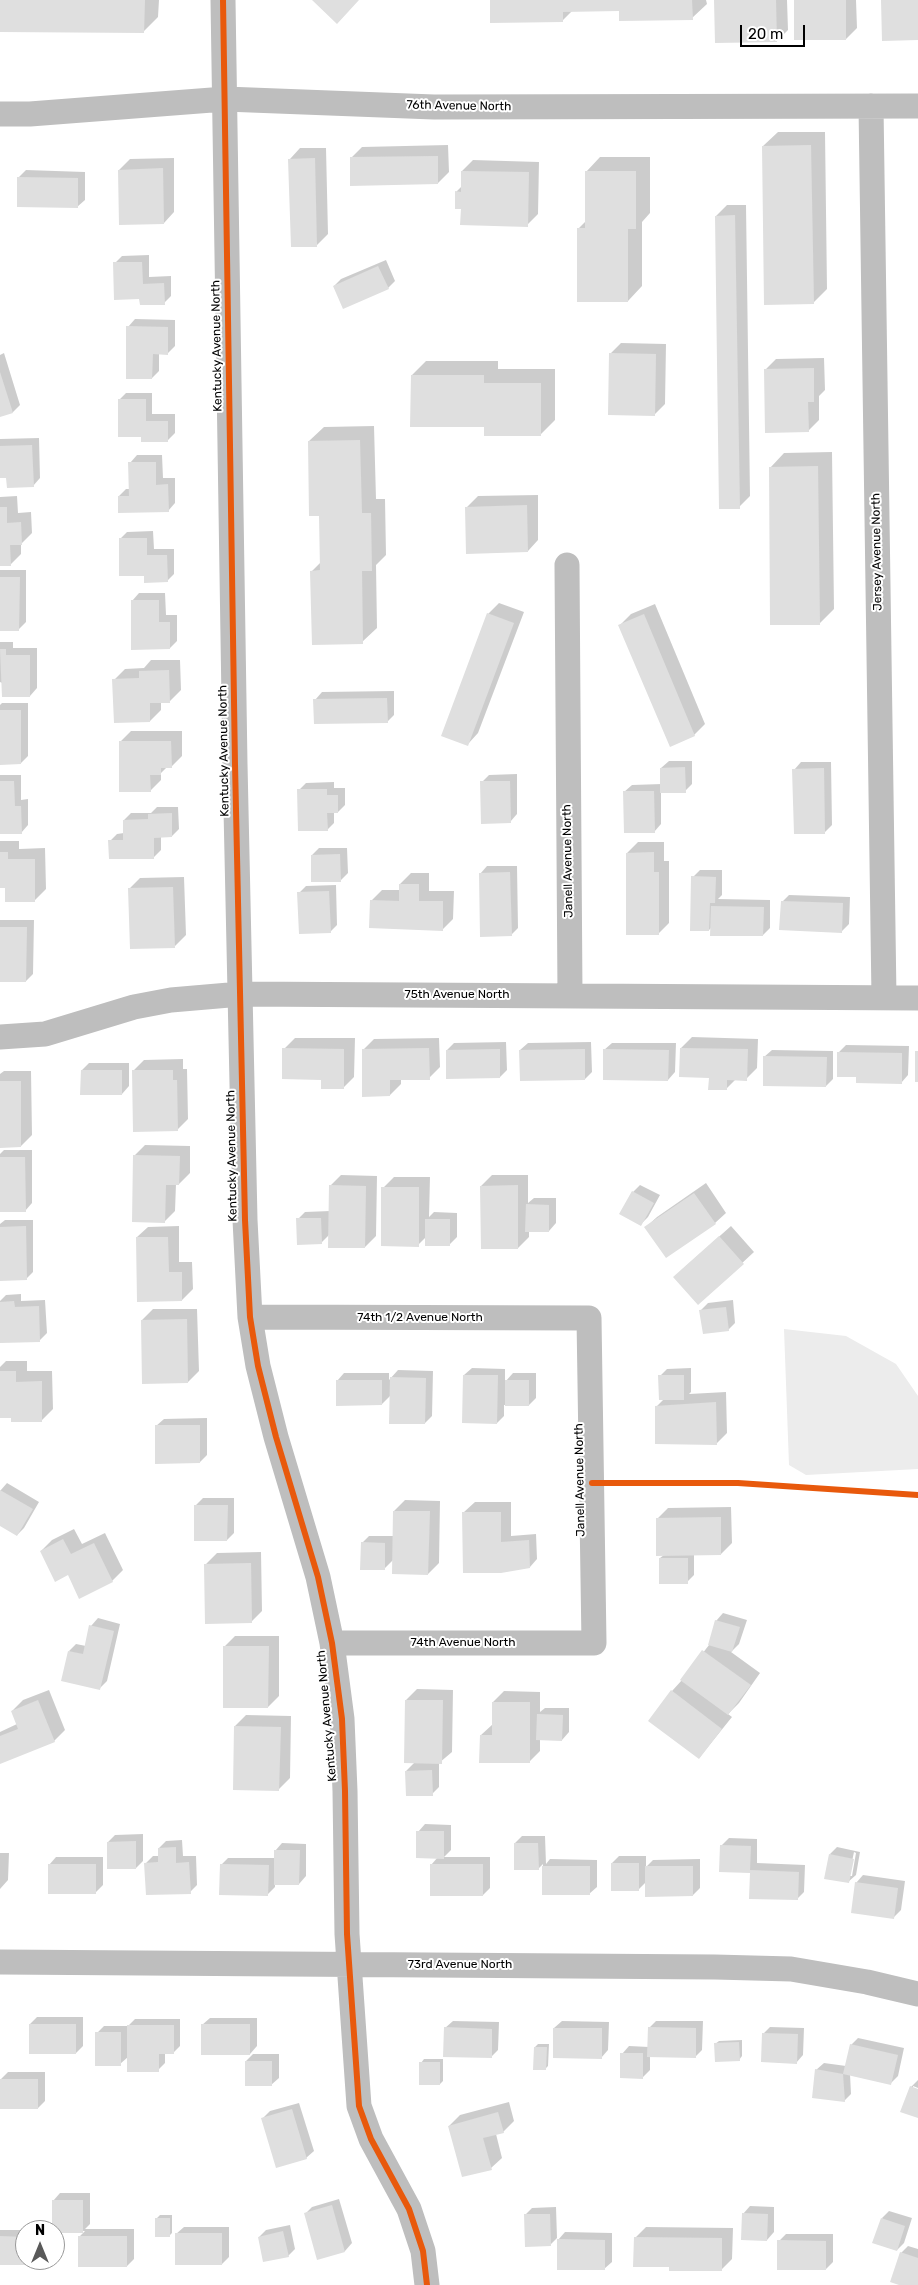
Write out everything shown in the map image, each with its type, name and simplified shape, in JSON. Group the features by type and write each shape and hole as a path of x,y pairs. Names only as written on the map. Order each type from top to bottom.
{"street":[{"name":"Kentucky Avenue North","path":"223,0 235,764 245,1220 250,1317 258,1366 276,1437 318,1576 332,1642 342,1728 350,1964 359,2106 370,2139 409,2209 423,2251 427,2285"},
{"name":"76th Avenue North","path":"0,114 30,114 225,99 434,107 918,106"},
{"name":"Jersey Avenue North","path":"871,106 884,998"},
{"name":"Janell Avenue North","path":"567,565 566,726 570,995"},
{"name":"75th Avenue North","path":"0,1036 45,1034 134,1008 171,1000 241,994 918,998"},
{"name":"74th 1/2 Avenue North","path":"250,1317 590,1318"},
{"name":"Janell Avenue North","path":"590,1318 594,1642"},
{"name":"74th Avenue North","path":"332,1642 594,1642"},
{"name":"73rd Avenue North","path":"0,1962 791,1969 867,1982 918,1994"}],"shaded area":[{"path":"784,1329 846,1336 896,1364 918,1396 918,1469 806,1475 789,1465"}],"building":[{"path":"0,0 145,0 144,33 0,32"},
{"path":"312,0 359,0 337,24"},
{"path":"490,0 692,0 693,20 619,21 619,11 563,12 563,22 490,23"},
{"path":"714,0 776,0 777,42 715,43"},
{"path":"794,0 846,0 846,40 794,40"},
{"path":"881,0 918,0 918,40 882,41"},
{"path":"811,145 814,304 764,305 762,146"},
{"path":"438,156 438,184 350,186 350,157"},
{"path":"315,158 317,247 291,247 288,159"},
{"path":"163,168 164,224 119,225 118,170"},
{"path":"461,171 529,172 528,227 460,225 461,209 455,209 455,191 461,192"},
{"path":"585,171 636,171 636,229 628,229 628,302 577,302 577,228 585,228"},
{"path":"17,177 78,178 78,208 17,207"},
{"path":"735,215 740,509 719,509 715,216"},
{"path":"113,262 142,262 143,284 164,283 165,305 140,305 139,299 114,300"},
{"path":"378,266 389,289 343,309 333,286"},
{"path":"126,326 168,327 168,355 153,354 152,379 126,379"},
{"path":"609,353 656,354 655,416 608,415"},
{"path":"814,368 814,402 808,402 809,432 765,433 764,369"},
{"path":"0,372 13,413 0,417"},
{"path":"411,375 484,375 484,383 541,383 541,436 484,436 484,427 410,427"},
{"path":"118,399 146,399 146,421 168,421 168,442 141,442 141,437 118,437"},
{"path":"360,440 362,513 371,513 372,571 362,571 363,644 312,645 310,571 320,570 319,516 309,516 308,441"},
{"path":"32,445 34,487 7,488 6,478 0,478 0,446"},
{"path":"128,462 156,462 156,485 168,484 169,512 118,513 118,496 129,496"},
{"path":"818,466 820,625 770,625 769,467"},
{"path":"527,505 528,552 466,554 465,507"},
{"path":"0,507 7,507 7,523 21,522 22,545 10,545 11,566 0,566"},
{"path":"119,538 147,538 147,555 167,555 168,582 144,583 144,576 119,576"},
{"path":"0,577 20,577 19,631 0,631"},
{"path":"131,600 159,600 159,622 170,622 170,649 131,650"},
{"path":"487,613 514,623 468,746 441,736"},
{"path":"644,614 695,736 670,747 618,625"},
{"path":"0,649 6,649 6,655 30,655 30,697 2,697"},
{"path":"169,670 170,703 150,703 150,722 114,723 112,679 139,678 139,671"},
{"path":"387,698 388,723 314,724 313,699"},
{"path":"0,710 21,710 21,764 0,765"},
{"path":"119,741 171,741 172,768 161,768 161,775 150,775 151,792 119,792"},
{"path":"685,767 686,793 660,793 660,768"},
{"path":"824,768 825,834 794,834 792,769"},
{"path":"0,781 14,781 15,806 21,806 22,834 0,834"},
{"path":"480,781 510,781 511,823 481,824"},
{"path":"297,789 327,789 327,795 338,795 338,813 327,813 328,831 298,831"},
{"path":"623,791 654,791 655,833 624,833"},
{"path":"172,813 172,837 154,838 154,859 109,859 108,840 123,840 123,820 148,819 148,814"},
{"path":"0,852 8,852 8,859 35,859 35,902 5,902 5,888 0,888"},
{"path":"654,852 654,872 659,872 659,935 626,935 626,853"},
{"path":"340,854 341,882 311,882 311,855"},
{"path":"510,872 512,936 480,937 479,873"},
{"path":"691,876 716,877 715,903 710,903 709,931 690,931"},
{"path":"399,884 419,884 419,901 443,901 443,931 369,928 370,900 399,901"},
{"path":"173,887 175,948 130,949 128,888"},
{"path":"329,891 331,933 299,934 297,892"},
{"path":"781,901 843,903 842,933 779,930"},
{"path":"711,906 764,907 763,936 710,936"},
{"path":"0,927 27,927 26,982 0,982"},
{"path":"282,1048 344,1049 344,1089 321,1089 321,1080 282,1079"},
{"path":"429,1048 430,1080 390,1080 390,1096 362,1097 362,1049"},
{"path":"680,1048 748,1049 747,1081 727,1080 727,1090 708,1090 709,1078 679,1077"},
{"path":"500,1049 500,1078 446,1079 446,1050"},
{"path":"585,1049 585,1080 520,1081 519,1050"},
{"path":"603,1049 669,1050 668,1081 603,1080"},
{"path":"915,1051 918,1051 918,1082 915,1082"},
{"path":"837,1052 902,1053 902,1084 856,1083 856,1077 837,1077"},
{"path":"763,1056 827,1057 826,1087 763,1086"},
{"path":"81,1070 122,1070 122,1095 80,1095"},
{"path":"132,1070 173,1070 173,1080 177,1080 178,1131 133,1132"},
{"path":"0,1081 21,1081 21,1147 0,1148"},
{"path":"133,1155 180,1156 179,1185 166,1185 165,1223 132,1222"},
{"path":"0,1157 25,1157 26,1212 0,1212"},
{"path":"329,1185 366,1186 365,1248 328,1248"},
{"path":"518,1185 518,1249 481,1249 480,1186"},
{"path":"381,1187 419,1187 419,1247 381,1246"},
{"path":"632,1191 654,1203 641,1226 619,1214"},
{"path":"694,1193 716,1224 666,1258 644,1227"},
{"path":"526,1204 549,1205 549,1232 525,1232"},
{"path":"296,1218 321,1218 322,1244 297,1245"},
{"path":"425,1219 450,1219 450,1246 425,1246"},
{"path":"26,1226 27,1280 0,1281 0,1227"},
{"path":"719,1236 744,1264 698,1305 673,1277"},
{"path":"136,1237 168,1237 169,1272 182,1272 182,1301 137,1302"},
{"path":"14,1301 15,1307 39,1306 40,1342 0,1343 0,1302"},
{"path":"726,1307 729,1331 703,1334 699,1310"},
{"path":"187,1319 188,1383 142,1384 141,1320"},
{"path":"0,1371 16,1371 16,1382 42,1381 42,1422 11,1422 11,1418 0,1418"},
{"path":"463,1375 498,1375 497,1424 462,1423"},
{"path":"658,1375 684,1375 684,1400 659,1400"},
{"path":"390,1377 426,1378 425,1424 389,1424"},
{"path":"336,1380 382,1380 382,1405 336,1406"},
{"path":"505,1380 529,1380 529,1406 505,1406"},
{"path":"716,1402 717,1445 655,1444 655,1406"},
{"path":"155,1425 200,1425 200,1463 155,1464"},
{"path":"0,1490 33,1509 17,1536 0,1526"},
{"path":"194,1505 228,1505 227,1541 194,1541"},
{"path":"393,1511 430,1511 428,1575 392,1574"},
{"path":"462,1512 501,1512 501,1542 529,1540 530,1568 501,1573 463,1573"},
{"path":"721,1517 721,1555 656,1556 656,1518"},
{"path":"63,1539 71,1554 94,1543 113,1582 79,1599 68,1575 55,1582 40,1551"},
{"path":"361,1542 385,1543 385,1570 360,1570"},
{"path":"659,1558 688,1558 688,1584 659,1584"},
{"path":"251,1563 252,1623 205,1624 204,1564"},
{"path":"715,1620 740,1627 732,1652 708,1645"},
{"path":"89,1625 114,1631 100,1690 61,1681 68,1651 83,1654"},
{"path":"223,1646 269,1646 268,1708 223,1708"},
{"path":"702,1650 751,1685 728,1715 680,1680"},
{"path":"671,1690 722,1729 699,1759 648,1721"},
{"path":"38,1700 55,1742 0,1764 0,1736 18,1729 11,1711"},
{"path":"405,1700 443,1700 442,1764 404,1763"},
{"path":"492,1702 530,1702 530,1763 479,1763 480,1735 492,1735"},
{"path":"537,1714 563,1715 562,1741 536,1740"},
{"path":"234,1726 281,1727 279,1791 233,1790"},
{"path":"432,1770 433,1796 406,1796 405,1771"},
{"path":"416,1831 444,1831 444,1859 416,1858"},
{"path":"136,1841 136,1869 107,1869 107,1842"},
{"path":"514,1843 538,1843 539,1870 514,1870"},
{"path":"720,1845 751,1846 750,1870 799,1872 798,1900 749,1899 750,1873 719,1872"},
{"path":"176,1847 176,1863 189,1862 191,1894 146,1895 144,1863 158,1862 158,1848"},
{"path":"274,1850 300,1850 299,1885 274,1885"},
{"path":"829,1854 854,1859 849,1883 824,1879"},
{"path":"611,1863 639,1863 639,1891 611,1891"},
{"path":"48,1864 96,1864 96,1894 48,1894"},
{"path":"220,1864 269,1865 268,1896 219,1895"},
{"path":"430,1864 483,1864 483,1896 430,1896"},
{"path":"542,1866 590,1866 590,1895 542,1895"},
{"path":"645,1866 693,1866 693,1896 645,1897"},
{"path":"855,1882 898,1888 894,1919 851,1913"},
{"path":"29,2024 76,2024 76,2054 29,2054"},
{"path":"201,2024 250,2024 250,2055 201,2055"},
{"path":"127,2025 174,2025 174,2054 159,2054 159,2072 127,2072"},
{"path":"444,2027 492,2029 492,2058 443,2057"},
{"path":"648,2027 696,2028 696,2058 647,2057"},
{"path":"553,2028 602,2028 602,2059 553,2058"},
{"path":"95,2032 121,2032 121,2066 95,2066"},
{"path":"762,2033 798,2034 797,2064 761,2062"},
{"path":"739,2042 740,2061 715,2062 714,2043"},
{"path":"850,2044 898,2055 891,2085 843,2074"},
{"path":"534,2047 547,2047 546,2070 533,2070"},
{"path":"620,2053 643,2053 643,2079 620,2078"},
{"path":"245,2061 272,2061 272,2086 245,2086"},
{"path":"419,2062 440,2062 440,2085 419,2085"},
{"path":"815,2069 843,2074 845,2102 812,2098"},
{"path":"0,2079 38,2079 38,2109 0,2109"},
{"path":"910,2086 918,2089 918,2118 900,2112"},
{"path":"292,2109 307,2159 276,2168 261,2118"},
{"path":"498,2112 504,2133 483,2138 492,2170 462,2177 448,2126"},
{"path":"52,2200 83,2200 83,2233 65,2233 65,2220 52,2220"},
{"path":"332,2205 345,2252 317,2260 304,2213"},
{"path":"742,2213 768,2214 767,2241 741,2240"},
{"path":"524,2214 550,2214 551,2246 525,2247"},
{"path":"155,2218 170,2218 170,2237 155,2237"},
{"path":"881,2218 905,2226 897,2251 872,2243"},
{"path":"283,2231 289,2257 263,2262 258,2237"},
{"path":"175,2233 222,2233 222,2265 175,2265"},
{"path":"0,2236 15,2237 15,2265 0,2265"},
{"path":"78,2236 127,2236 127,2267 78,2267"},
{"path":"634,2237 722,2238 722,2271 669,2271 669,2267 633,2267"},
{"path":"557,2239 605,2240 605,2270 557,2270"},
{"path":"777,2240 826,2241 826,2270 777,2270"},
{"path":"900,2252 918,2258 918,2285 899,2285 890,2282"}],"cycle path":[{"path":"223,0 235,764 245,1220 250,1317 258,1366 276,1437 318,1577 332,1643 342,1719 347,1934 359,2106 371,2139 409,2209 423,2251 427,2285"},
{"path":"592,1483 738,1483 918,1495"}]}
